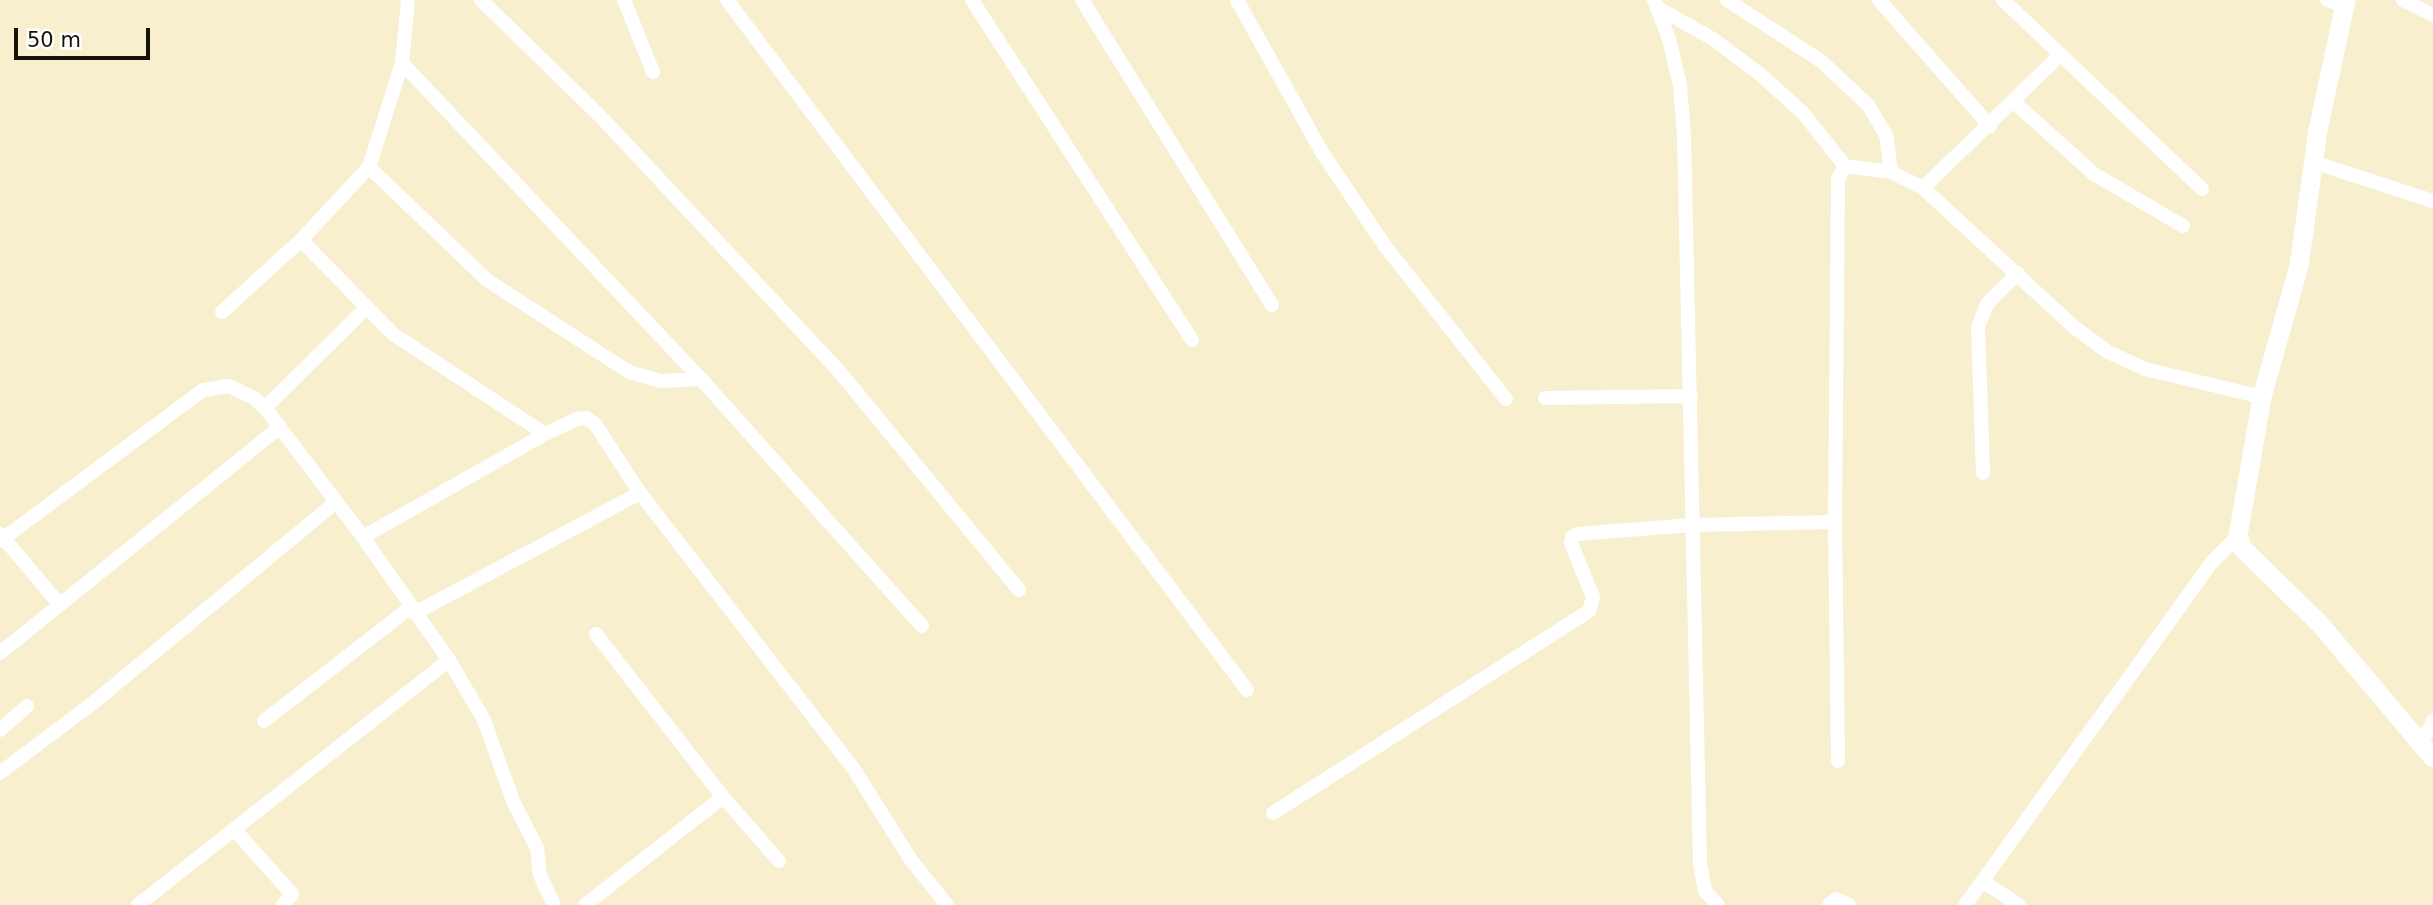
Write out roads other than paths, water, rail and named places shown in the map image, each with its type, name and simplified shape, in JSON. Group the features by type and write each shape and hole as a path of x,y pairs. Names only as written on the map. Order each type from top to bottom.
{"street":[{"path":"222,312 301,240 369,167 401,63 408,0"},
{"path":"481,0 601,117 838,370 1019,590"},
{"path":"624,0 653,72"},
{"path":"727,0 1247,690"},
{"path":"972,0 1192,340"},
{"path":"1082,0 1272,305"},
{"path":"1237,0 1323,154 1385,246 1506,399"},
{"path":"1727,0 1821,61 1868,105 1886,135 1891,172"},
{"path":"1879,0 1990,125"},
{"path":"2003,0 2202,189"},
{"path":"2403,0 2433,15"},
{"path":"1965,905 2204,573 2238,536 2262,397 2298,266 2339,2"},
{"path":"1656,4 1713,39 1761,75 1803,113 1845,166 1891,172 1923,188 2074,327 2108,352 2145,369 2262,397"},
{"path":"1656,4 1669,39 1680,85 1684,136 1700,863 1705,891 1718,905"},
{"path":"1923,188 2059,56"},
{"path":"401,63 701,379 922,626"},
{"path":"2014,102 2094,174 2183,226"},
{"path":"2313,162 2433,201"},
{"path":"1838,761 1835,522 1838,179 1845,166"},
{"path":"369,167 487,280 629,372 661,381 701,379"},
{"path":"301,240 393,334 545,434"},
{"path":"1983,473 1978,327 1987,304 2018,273"},
{"path":"265,408 366,308"},
{"path":"60,605 1,538 203,390 229,386 254,398 265,408 363,537 449,660 484,720 513,801 537,848 540,875 554,905"},
{"path":"1545,398 1691,396"},
{"path":"363,537 545,434 577,419 587,418 595,424 640,493 853,768 911,860 947,905"},
{"path":"0,653 280,428"},
{"path":"264,721 413,610 640,493"},
{"path":"0,773 93,703 336,502"},
{"path":"1273,813 1588,611 1592,597 1571,543 1572,537 1577,534 1692,525 1835,522"},
{"path":"2238,536 2244,549 2320,624 2427,751"},
{"path":"596,634 723,797 779,860"},
{"path":"138,905 449,660"},
{"path":"0,730 27,706"},
{"path":"2427,751 2433,721"},
{"path":"585,905 723,797"},
{"path":"234,829 292,894 283,905"},
{"path":"1982,881 2019,905"},
{"path":"1829,905 1836,899 1849,905"}]}
